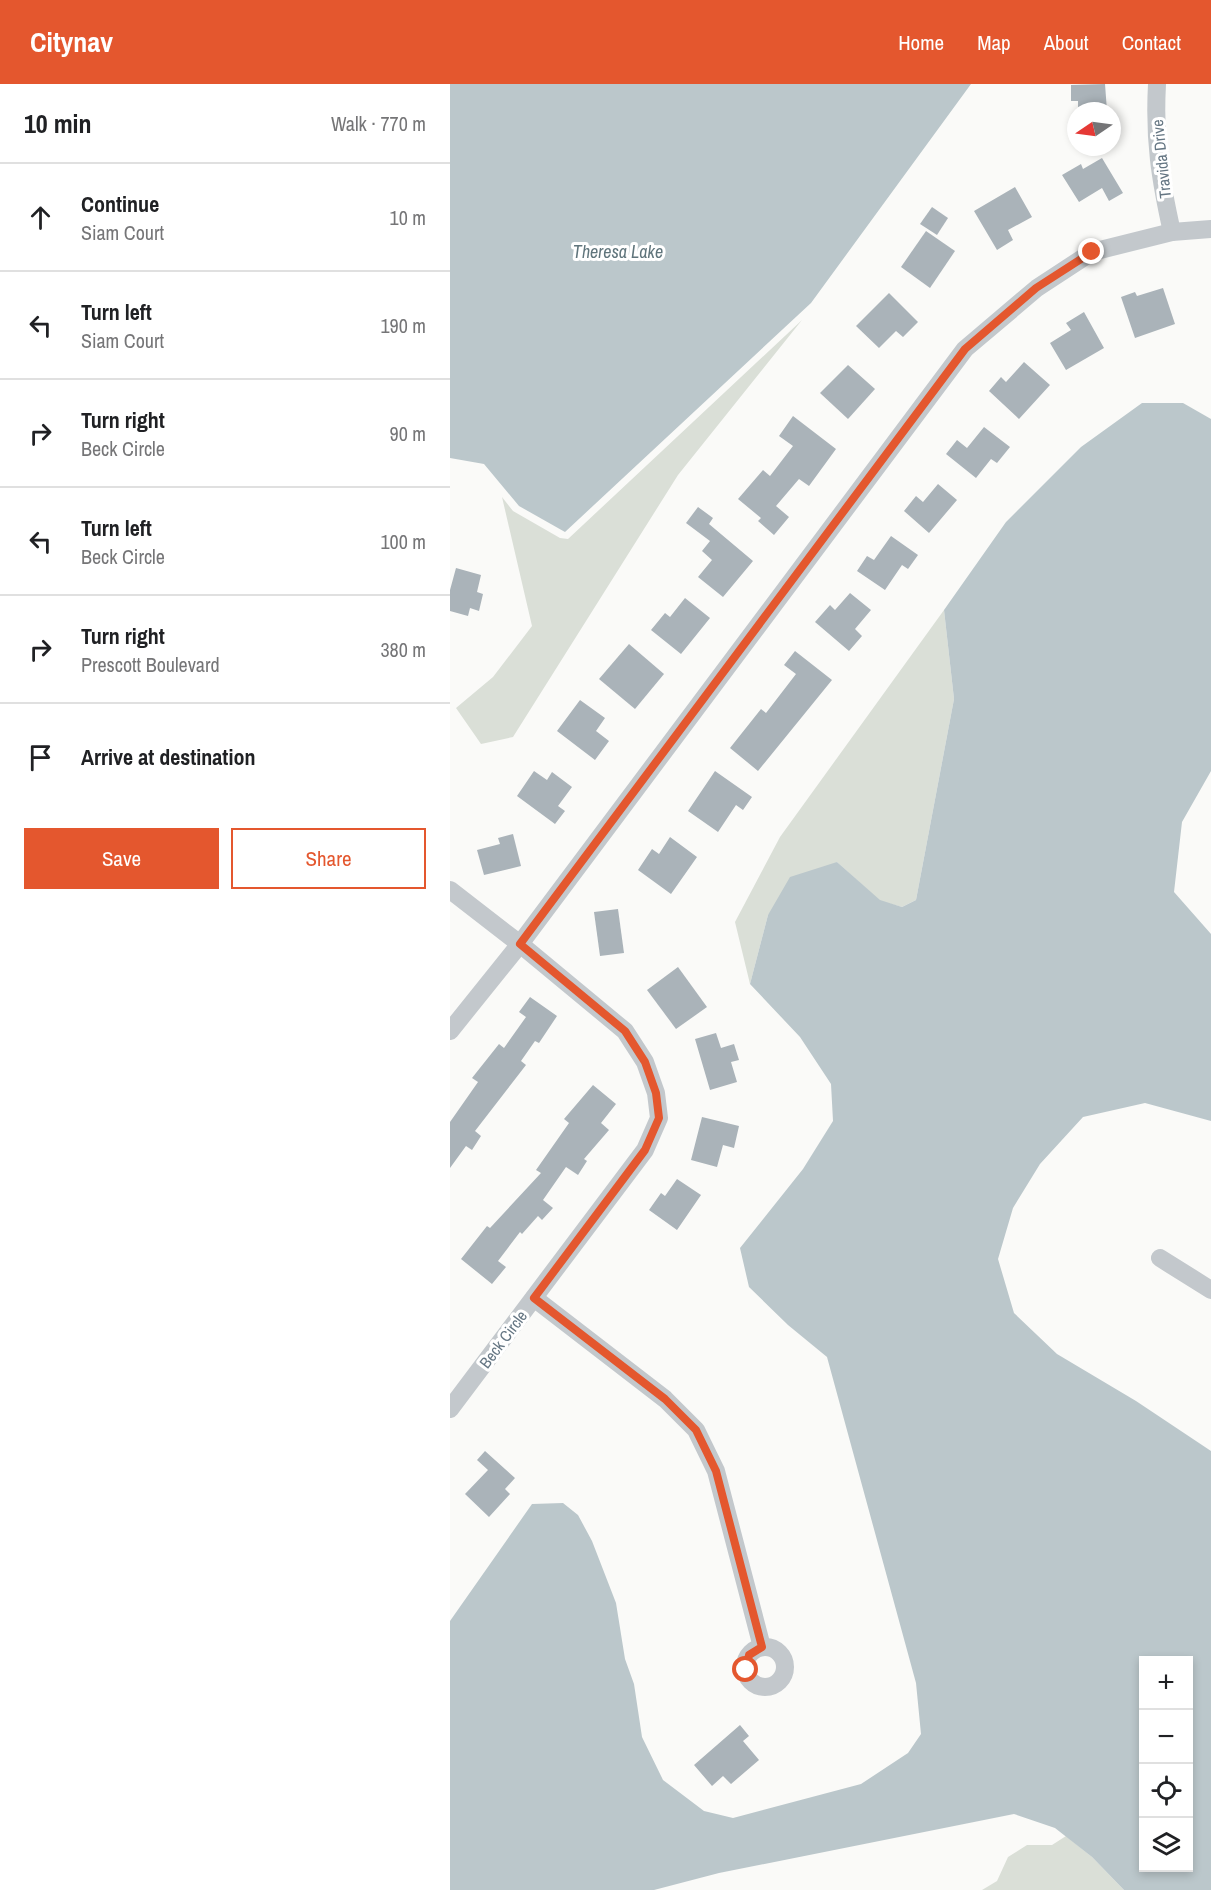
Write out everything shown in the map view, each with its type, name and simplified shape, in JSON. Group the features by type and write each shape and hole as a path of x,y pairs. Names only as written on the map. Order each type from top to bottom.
{"street":[{"name":"Travida Drive","path":"1157,84 1155,131 1160,182 1172,232"},
{"path":"450,1031 520,944 965,349 1036,288 1092,252 1172,232 1211,229"},
{"name":"Beck Circle","path":"450,890 520,944 625,1031 645,1062 656,1093 659,1118 645,1150 450,1409"},
{"path":"1160,1258 1211,1290"},
{"path":"534,1298 665,1399 696,1430 716,1471 762,1647"}],"shaded area":[{"path":"802,320 678,475 513,737 481,744 456,708 493,677 532,626 502,497 513,511 560,538 568,539"},
{"path":"944,610 954,699 916,900 902,907 880,901 837,862 768,915 750,984 735,922 780,837"},
{"path":"1066,1836 1092,1857 1124,1890 982,1890 997,1881 1008,1857 1027,1845 1052,1845"}],"water":[{"name":"Theresa Lake","path":"450,84 971,84 811,303 565,532 519,506 484,464 450,458"},
{"path":"1142,403 1183,403 1211,419 1211,771 1182,822 1174,892 1211,934 1211,1121 1145,1103 1083,1117 1040,1164 1013,1208 998,1259 1014,1313 1057,1354 1136,1401 1211,1451 1211,1890 1124,1890 1092,1857 1055,1828 1014,1814 719,1873 654,1890 450,1890 450,1621 532,1504 563,1503 578,1515 592,1541 616,1603 625,1659 634,1684 642,1737 663,1780 704,1811 733,1818 861,1784 908,1753 921,1734 916,1683 827,1357 788,1325 749,1287 740,1248 803,1169 833,1121 831,1084 800,1037 750,984 768,915 790,877 837,862 880,900 902,907 916,900 954,699 944,610 1006,522 1081,447"}],"building":[{"path":"1105,84 1106,102 1071,101 1071,85"},
{"path":"1102,158 1123,193 1109,201 1102,188 1079,202 1062,175 1081,164 1083,169"},
{"path":"1015,187 1032,217 1008,230 1013,240 997,250 974,211"},
{"path":"932,207 948,218 937,235 920,224"},
{"path":"926,231 955,251 930,288 901,267"},
{"path":"1163,288 1175,324 1135,338 1121,297 1135,292 1137,296"},
{"path":"889,293 918,322 903,337 896,331 879,348 856,326"},
{"path":"1084,312 1104,348 1066,370 1050,343 1071,330 1066,323"},
{"path":"1024,362 1050,385 1019,419 989,391 1001,377 1006,382"},
{"path":"848,365 875,389 848,419 820,393"},
{"path":"793,416 836,449 809,486 799,479 776,506 789,517 774,535 758,521 761,518 738,499 763,470 770,476 793,446 779,436"},
{"path":"984,427 1010,447 997,463 991,459 976,478 946,454 957,440 967,448"},
{"path":"938,484 957,500 929,533 904,511 916,496 923,502"},
{"path":"698,507 713,518 709,524 753,561 723,597 698,577 712,560 702,551 710,541 686,523"},
{"path":"891,536 918,555 908,569 902,565 885,590 857,571 867,556 874,560"},
{"path":"456,568 481,575 477,592 483,594 479,611 470,608 468,616 450,611 450,590"},
{"path":"850,593 871,610 855,629 862,636 849,651 815,622 830,605 835,610"},
{"path":"685,598 710,618 681,654 651,630 665,613 670,617"},
{"path":"629,644 664,674 635,709 599,679"},
{"path":"795,651 832,680 758,771 730,748 761,709 766,713 796,674 784,665"},
{"path":"580,700 605,718 596,731 609,741 595,760 557,731"},
{"path":"534,771 547,780 552,772 572,787 558,806 565,811 555,824 517,796"},
{"path":"715,771 752,797 743,810 736,805 718,832 688,811"},
{"path":"513,834 521,866 484,875 477,850 500,844 498,838"},
{"path":"670,837 697,857 671,894 638,870 652,849 659,854"},
{"path":"618,909 624,953 600,956 594,912"},
{"path":"678,967 707,1007 676,1029 647,990"},
{"path":"530,997 557,1016 539,1043 535,1041 521,1061 526,1065 475,1131 481,1136 472,1150 466,1146 450,1168 450,1122 478,1082 472,1078 499,1044 504,1048 526,1017 519,1012"},
{"path":"716,1033 721,1048 734,1044 739,1060 731,1062 737,1082 710,1090 695,1039"},
{"path":"593,1085 616,1104 601,1123 609,1130 584,1159 587,1161 578,1175 566,1167 543,1200 553,1208 542,1220 538,1216 522,1234 520,1232 498,1261 506,1267 492,1284 461,1259 487,1226 490,1228 541,1173 536,1170 569,1123 564,1119"},
{"path":"702,1117 739,1126 734,1148 723,1145 717,1167 691,1160"},
{"path":"677,1179 701,1195 677,1230 649,1210 661,1193 665,1196"},
{"path":"485,1451 515,1478 505,1489 510,1494 489,1517 465,1494 488,1470 477,1460"},
{"path":"740,1725 749,1736 743,1741 759,1760 731,1784 723,1776 712,1786 694,1765"}],"route":[{"path":"746,1670 749,1655 762,1647 716,1471 696,1430 665,1399 534,1298 645,1150 659,1118 656,1093 645,1062 625,1031 520,944 965,349 1036,288 1092,252"}]}
